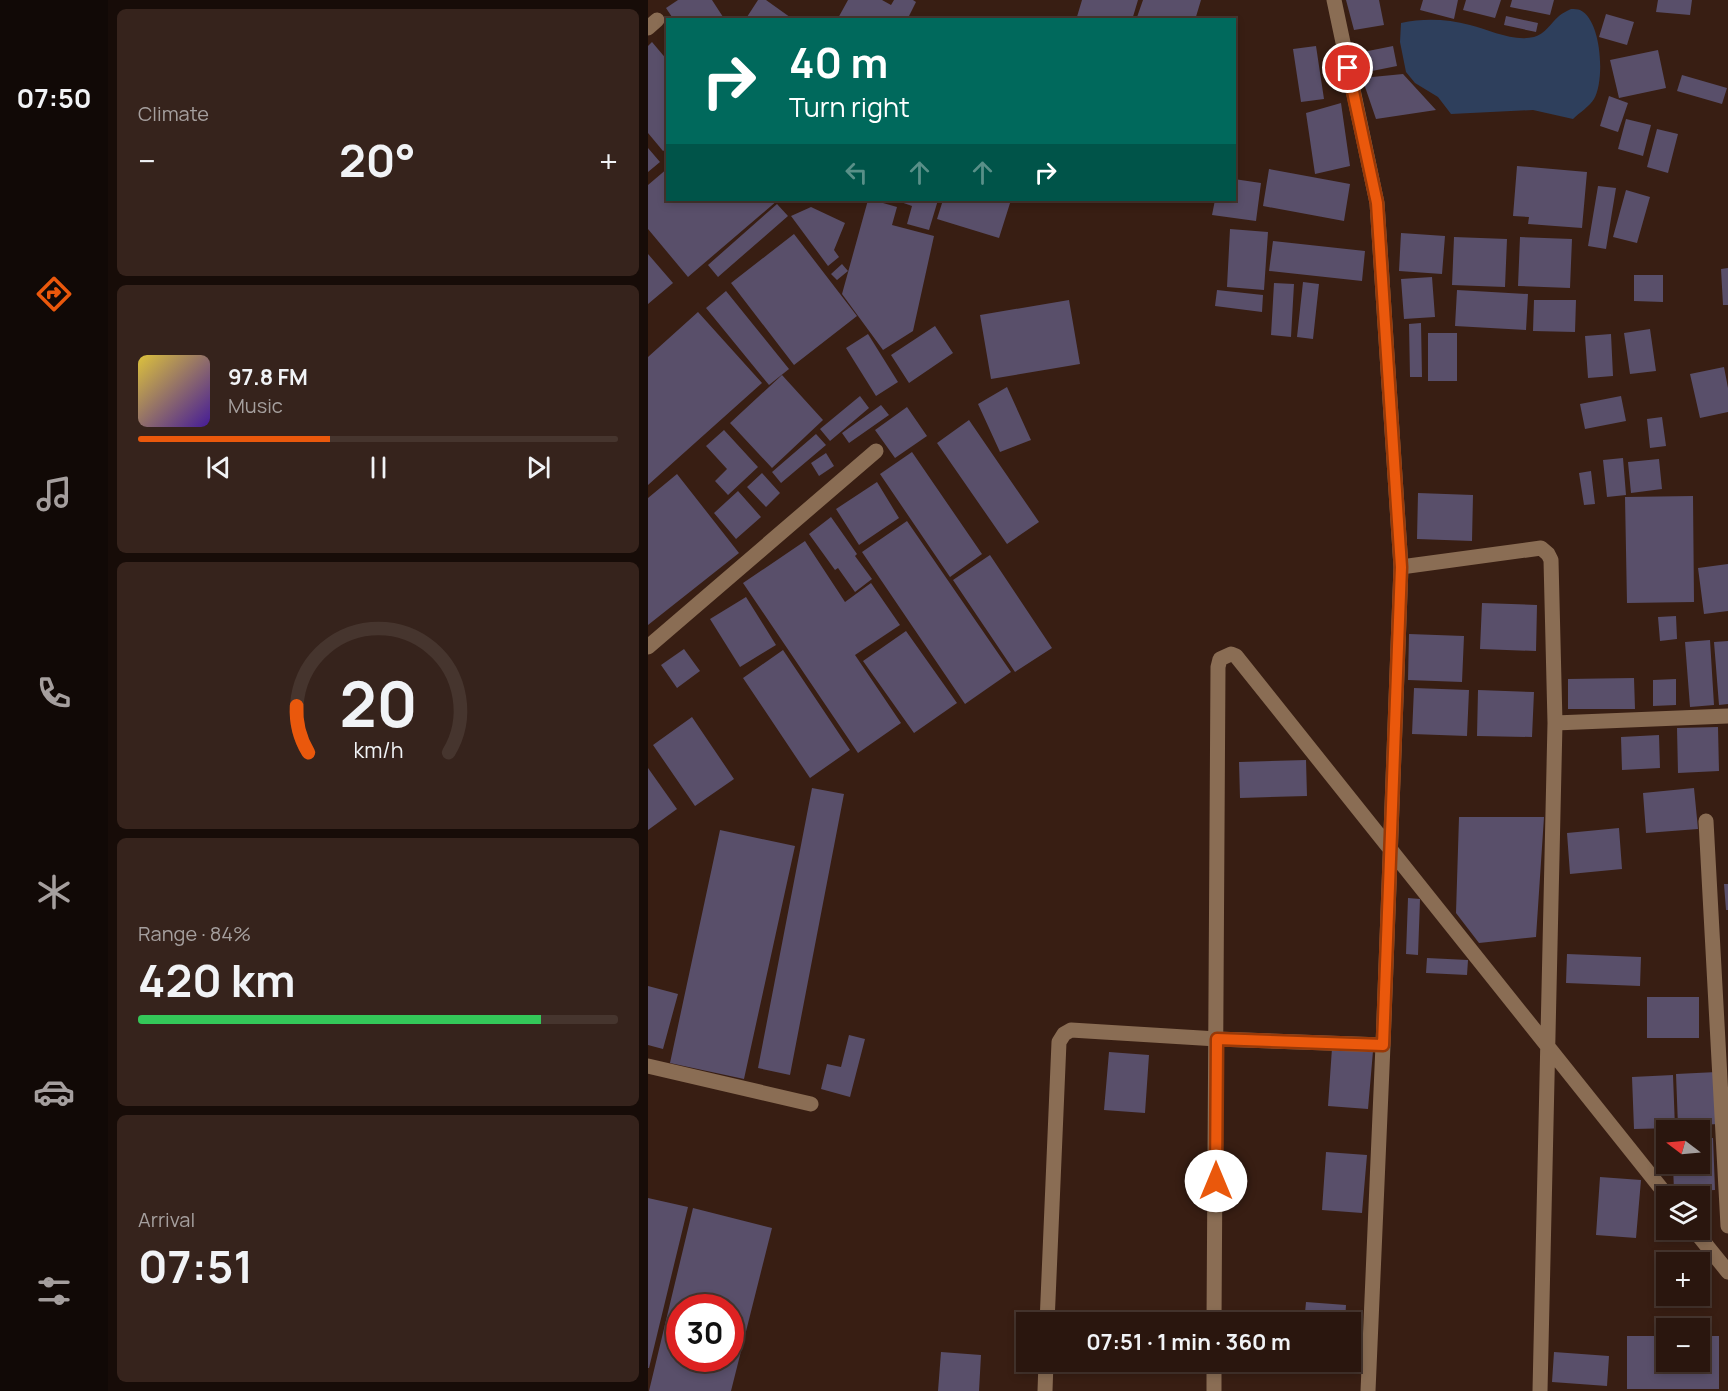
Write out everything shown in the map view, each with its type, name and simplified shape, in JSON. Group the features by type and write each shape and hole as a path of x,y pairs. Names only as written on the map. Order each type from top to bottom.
{"street":[{"path":"1334,0 1377,203 1401,567 1368,1391"},
{"path":"648,646 876,451"},
{"path":"1401,567 1541,548 1551,560 1555,723 1540,1391"},
{"path":"1214,1312 1218,666 1220,659 1231,654 1236,656 1659,1186"},
{"path":"1555,723 1728,716"},
{"path":"1706,821 1728,1226"},
{"path":"1047,1312 1059,1042 1064,1034 1071,1030 1217,1039 1383,1045"},
{"path":"648,1066 811,1104"},
{"path":"1702,1240 1728,1272"},
{"path":"1045,1391 1046,1372"},
{"path":"1214,1372 1214,1391"}],"water":[{"path":"1571,9 1580,10 1593,26 1597,38 1600,66 1600,79 1594,99 1573,119 1533,110 1451,114 1438,97 1415,83 1406,72 1400,42 1401,23 1427,20 1453,21 1510,37 1526,38 1541,33 1560,15"}],"building":[{"path":"678,0 712,0 724,18 673,18 666,8"},
{"path":"758,0 766,0 791,18 746,18"},
{"path":"848,0 882,0 891,5 894,0 916,2 908,18 838,18"},
{"path":"1082,0 1138,0 1133,18 1077,18"},
{"path":"1143,0 1201,0 1196,18 1137,18"},
{"path":"1346,0 1379,0 1384,25 1354,30"},
{"path":"1423,0 1458,0 1454,19 1420,10"},
{"path":"1466,0 1501,0 1495,18 1463,10"},
{"path":"1512,0 1554,0 1550,15 1510,7"},
{"path":"1658,0 1692,0 1690,15 1656,12"},
{"path":"1606,14 1634,22 1627,45 1599,37"},
{"path":"1506,16 1538,23 1536,32 1504,25"},
{"path":"652,42 666,59 666,149 663,151 648,133 648,46"},
{"path":"1316,46 1324,99 1301,102 1293,49"},
{"path":"1393,46 1397,66 1367,72 1363,52"},
{"path":"1658,50 1666,88 1619,98 1610,60"},
{"path":"1403,74 1436,110 1376,119 1362,78"},
{"path":"1682,75 1727,88 1722,104 1677,91"},
{"path":"1609,96 1628,103 1618,132 1600,126"},
{"path":"1341,103 1350,166 1315,174 1306,113"},
{"path":"1626,119 1651,125 1643,156 1618,149"},
{"path":"1657,129 1678,134 1668,173 1647,167"},
{"path":"648,148 660,162 648,172"},
{"path":"1517,166 1587,172 1582,228 1528,224 1529,217 1513,216"},
{"path":"1269,169 1350,184 1344,221 1263,206"},
{"path":"666,170 666,201 777,201 688,277 648,229 648,185"},
{"path":"1236,179 1261,183 1256,221 1212,215 1215,201 1236,201"},
{"path":"1598,186 1616,188 1606,249 1588,246"},
{"path":"1626,190 1650,197 1637,243 1613,237"},
{"path":"868,201 884,201 883,203 897,207 892,225 934,236 913,331 883,350 842,294"},
{"path":"898,201 938,201 929,230 907,224 912,206"},
{"path":"943,201 1011,201 999,238 937,219"},
{"path":"777,204 788,216 718,277 708,265"},
{"path":"811,207 845,223 834,250 839,257 828,266 791,216"},
{"path":"1230,229 1268,232 1264,290 1227,287"},
{"path":"1401,233 1445,236 1442,274 1399,271"},
{"path":"794,234 857,316 794,365 731,283"},
{"path":"1454,237 1507,239 1505,287 1452,285"},
{"path":"1520,237 1572,239 1570,288 1518,286"},
{"path":"1273,241 1365,251 1362,281 1269,271"},
{"path":"648,254 673,283 648,304"},
{"path":"842,264 848,271 837,280 831,274"},
{"path":"1728,268 1728,305 1723,305 1721,269"},
{"path":"1634,275 1663,275 1663,302 1634,301"},
{"path":"1432,277 1435,317 1404,319 1401,279"},
{"path":"1303,282 1319,284 1313,339 1297,337"},
{"path":"1274,283 1294,284 1291,337 1271,335"},
{"path":"1217,290 1263,295 1262,312 1215,306"},
{"path":"1457,290 1528,294 1526,330 1455,326"},
{"path":"726,291 789,369 769,385 706,308"},
{"path":"1069,300 1080,364 991,379 980,315"},
{"path":"1534,300 1576,300 1575,332 1533,331"},
{"path":"698,312 762,383 648,485 648,357"},
{"path":"1421,323 1422,377 1410,377 1409,324"},
{"path":"935,326 953,353 909,383 891,355"},
{"path":"1650,329 1656,371 1630,374 1624,333"},
{"path":"1428,333 1457,333 1457,381 1428,381"},
{"path":"868,334 898,382 876,396 846,348"},
{"path":"1611,334 1613,376 1588,378 1585,336"},
{"path":"1724,367 1728,388 1728,412 1700,418 1690,374"},
{"path":"782,375 823,420 772,468 730,423"},
{"path":"1007,387 1031,440 1000,452 978,404"},
{"path":"860,396 869,408 830,441 820,429"},
{"path":"1621,396 1626,421 1585,429 1580,404"},
{"path":"881,405 889,415 849,443 842,433"},
{"path":"907,407 927,436 895,458 875,430"},
{"path":"1662,417 1666,446 1650,448 1647,419"},
{"path":"969,420 1039,522 1007,544 937,443"},
{"path":"724,430 758,467 728,495 715,481 727,469 706,446"},
{"path":"816,434 826,445 781,483 772,472"},
{"path":"912,452 982,554 950,577 880,474"},
{"path":"826,453 834,466 819,476 811,463"},
{"path":"1623,458 1626,495 1607,497 1603,460"},
{"path":"1659,459 1662,489 1631,493 1628,462"},
{"path":"1591,471 1595,504 1584,505 1579,473"},
{"path":"762,473 780,493 766,507 747,487"},
{"path":"677,474 739,553 648,625 648,498"},
{"path":"877,482 899,518 859,545 836,509"},
{"path":"738,491 761,517 736,539 714,513"},
{"path":"1418,493 1473,495 1472,541 1417,539"},
{"path":"1693,496 1694,602 1627,603 1625,497"},
{"path":"831,517 872,579 855,592 838,568 835,570 809,534"},
{"path":"907,521 1011,672 965,704 862,552"},
{"path":"805,541 845,602 871,583 900,625 855,655 901,723 858,753 743,583"},
{"path":"990,555 1052,648 1015,672 953,580"},
{"path":"1728,564 1728,611 1704,614 1698,568"},
{"path":"746,597 776,645 740,667 710,619"},
{"path":"1482,603 1537,605 1536,651 1480,649"},
{"path":"1676,616 1677,639 1660,641 1658,617"},
{"path":"906,631 957,703 914,733 863,661"},
{"path":"1409,634 1464,636 1462,682 1408,680"},
{"path":"1710,640 1714,705 1690,707 1685,642"},
{"path":"1728,641 1728,704 1719,705 1714,642"},
{"path":"684,649 700,671 677,688 661,665"},
{"path":"783,650 850,750 810,778 743,678"},
{"path":"1634,678 1635,709 1568,709 1568,679"},
{"path":"1676,679 1676,705 1653,706 1653,680"},
{"path":"1414,688 1469,690 1467,736 1412,734"},
{"path":"1478,690 1534,692 1532,737 1477,736"},
{"path":"692,717 734,779 695,806 653,745"},
{"path":"1718,727 1719,771 1678,773 1677,728"},
{"path":"1659,735 1660,768 1622,770 1621,737"},
{"path":"1306,760 1307,796 1240,798 1239,762"},
{"path":"648,768 677,809 648,830"},
{"path":"812,788 844,794 790,1075 758,1068"},
{"path":"1694,788 1698,829 1646,833 1643,793"},
{"path":"1459,817 1544,817 1536,937 1479,943 1456,913"},
{"path":"1619,828 1622,869 1570,874 1567,833"},
{"path":"720,830 795,846 744,1079 670,1063"},
{"path":"1724,884 1728,884 1728,910 1726,910"},
{"path":"1408,898 1420,899 1418,955 1406,954"},
{"path":"1567,954 1641,957 1640,986 1566,983"},
{"path":"1427,958 1468,960 1467,975 1426,973"},
{"path":"648,986 678,994 663,1049 648,1045"},
{"path":"1647,997 1699,997 1699,1038 1647,1038"},
{"path":"849,1035 865,1039 850,1097 821,1089 827,1064 841,1067"},
{"path":"1332,1048 1373,1051 1368,1109 1328,1106"},
{"path":"1109,1052 1149,1055 1145,1113 1104,1110"},
{"path":"1717,1072 1719,1124 1710,1124 1710,1120 1678,1120 1676,1074"},
{"path":"1673,1075 1675,1120 1656,1120 1656,1128 1634,1129 1632,1077"},
{"path":"1710,1138 1713,1138 1715,1190 1710,1190 1710,1186 1674,1186 1673,1174 1710,1174"},
{"path":"1326,1152 1367,1155 1362,1213 1322,1210"},
{"path":"1600,1177 1641,1180 1636,1238 1596,1235"},
{"path":"648,1198 688,1207 648,1368"},
{"path":"693,1208 772,1228 744,1339 744,1294 672,1294"},
{"path":"1306,1302 1346,1305 1346,1312 1305,1312"},
{"path":"666,1320 666,1372 736,1372 731,1391 649,1391"},
{"path":"1627,1336 1656,1336 1656,1372 1710,1372 1710,1336 1719,1336 1719,1389 1627,1389"},
{"path":"941,1352 981,1355 979,1391 938,1391"},
{"path":"1554,1352 1609,1356 1607,1386 1552,1382"}],"route":[{"path":"1216,1181 1217,1039 1383,1045 1401,567 1377,203 1348,68"}]}
